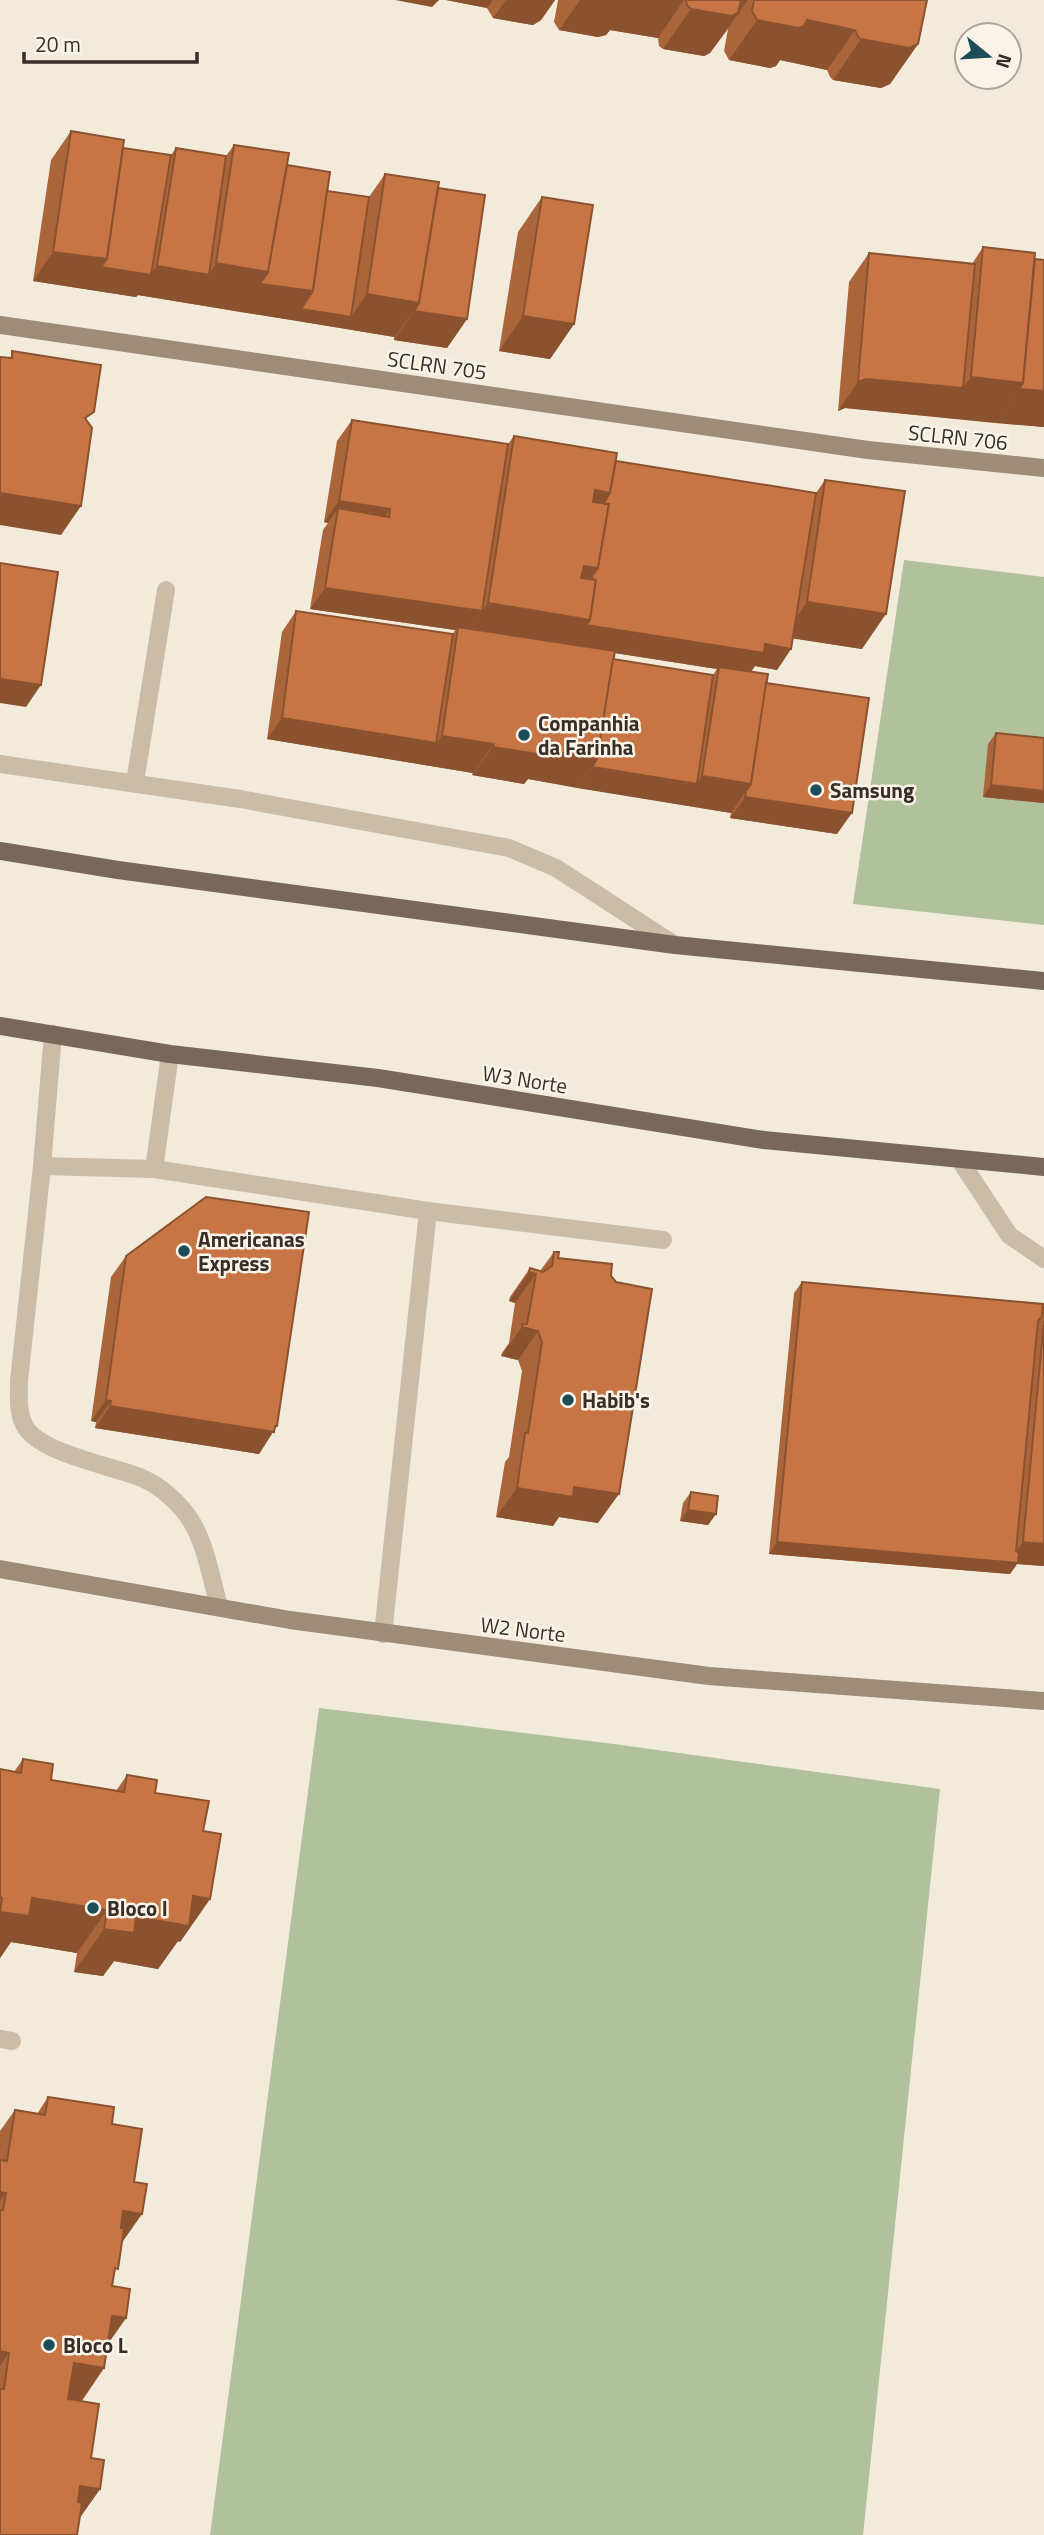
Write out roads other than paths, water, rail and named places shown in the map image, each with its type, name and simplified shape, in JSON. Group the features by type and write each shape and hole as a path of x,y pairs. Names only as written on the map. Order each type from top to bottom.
{"main road":[{"path":"0,851 118,870 675,945 1044,981"},
{"name":"W3 Norte","path":"0,1026 170,1054 378,1078 764,1140 1044,1167"}],"street":[{"name":"SCLRN 705","path":"0,325 868,450"},
{"name":"SCLRN 706","path":"868,450 1044,468"},
{"path":"135,782 166,590"},
{"path":"0,764 240,799 509,848 556,868 675,945"},
{"path":"53,1034 43,1166 19,1381 19,1409 26,1428 38,1440 144,1479 166,1493 185,1512 198,1534 219,1606"},
{"path":"154,1169 170,1054"},
{"path":"959,1159 1009,1236 1044,1259"},
{"path":"43,1166 154,1169 428,1211 663,1240"},
{"path":"383,1634 428,1211"},
{"name":"W2 Norte","path":"0,1569 290,1620 709,1676 1044,1701"}],"place":[{"name":"Companhia da Farinha","path":"524,735"},
{"name":"Samsung","path":"816,790"},
{"name":"Americanas Express","path":"184,1251"},
{"name":"Habib's","path":"568,1400"},
{"name":"Bloco I","path":"93,1908"},
{"name":"Bloco L","path":"49,2345"}]}
